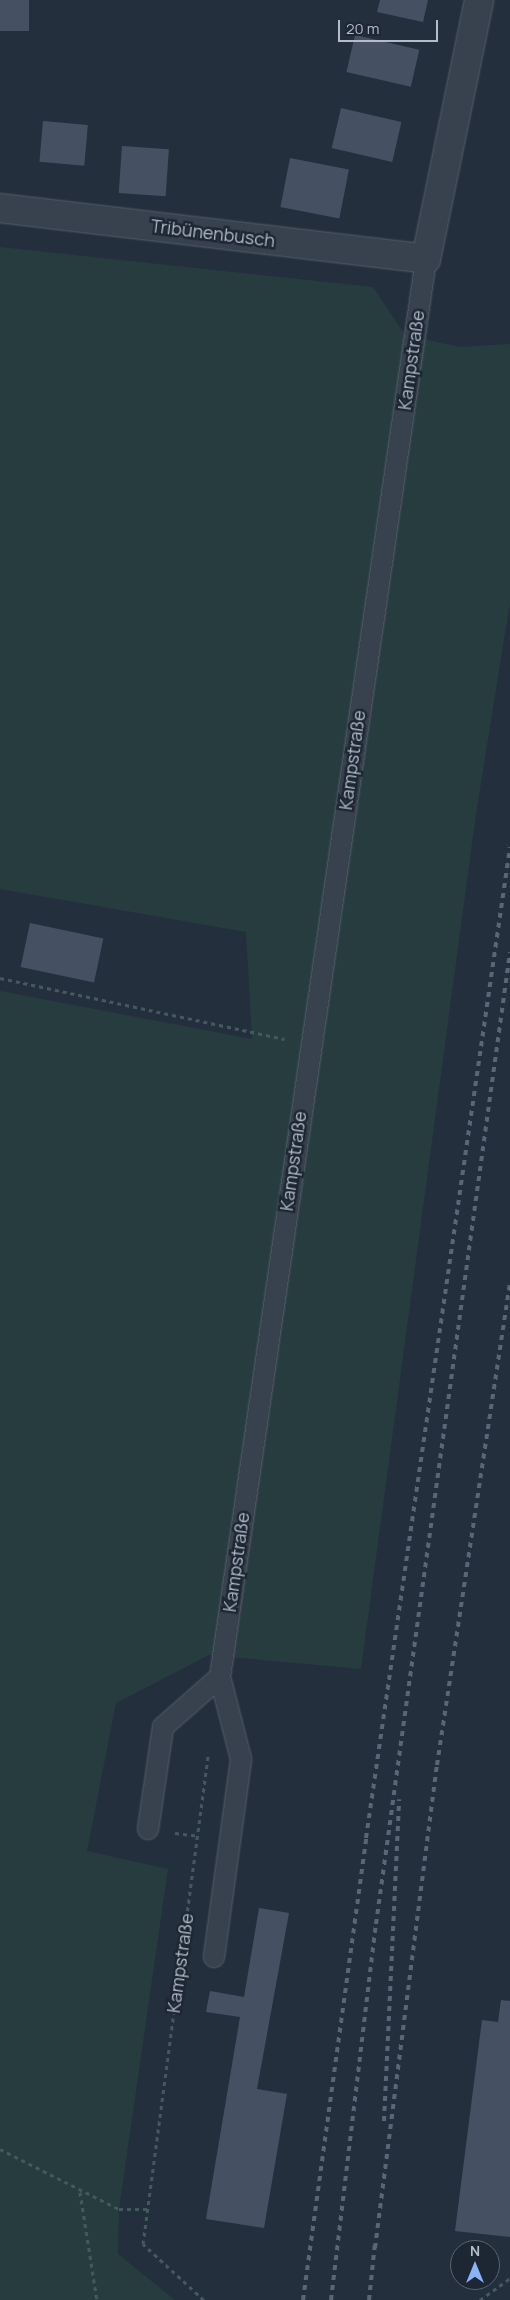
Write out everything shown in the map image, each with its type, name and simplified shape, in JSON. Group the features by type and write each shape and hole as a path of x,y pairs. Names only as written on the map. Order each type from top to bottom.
{"street":[{"name":"Kampstraße","path":"426,258 479,0"},
{"name":"Tribünenbusch","path":"0,208 426,258"}],"lane":[{"name":"Kampstraße","path":"220,1677 310,1045 426,258"},
{"path":"148,1829 163,1727 220,1677 241,1759 214,1957"}],"path":[{"path":"0,978 310,1045"},
{"name":"Kampstraße","path":"204,2300 143,2244 211,1743"},
{"path":"0,2149 80,2192 119,2209 147,2209"},
{"path":"80,2192 97,2300"},
{"path":"480,2300 510,2278"}],"green space":[{"path":"0,247 373,287 405,335 460,347 510,344 510,602 476,814 361,1669 209,1655 116,1703 87,1851 168,1869 119,2209 118,2254 175,2300 0,2300 0,991 252,1039 246,932 0,889"}],"building":[{"path":"0,0 29,0 29,31 0,31"},
{"path":"380,0 428,0 423,22 377,12"},
{"path":"355,35 419,50 411,87 346,72"},
{"path":"341,108 401,122 392,162 332,148"},
{"path":"43,121 88,125 84,166 39,162"},
{"path":"122,146 169,149 166,196 119,193"},
{"path":"290,158 349,169 339,219 280,207"},
{"path":"30,923 103,939 94,983 21,967"},
{"path":"259,1908 289,1913 257,2089 287,2094 264,2228 206,2219 240,2017 206,2012 210,1991 244,1997"},
{"path":"501,2000 510,2001 510,2237 455,2231 482,2020 498,2022"}],"railway":[{"path":"303,2300 366,1838 510,847"},
{"path":"331,2300 376,1924 510,952"},
{"path":"375,2248 437,1765 510,1285"},
{"path":"384,2121 399,1799"},
{"path":"369,2300 375,2243"}]}
